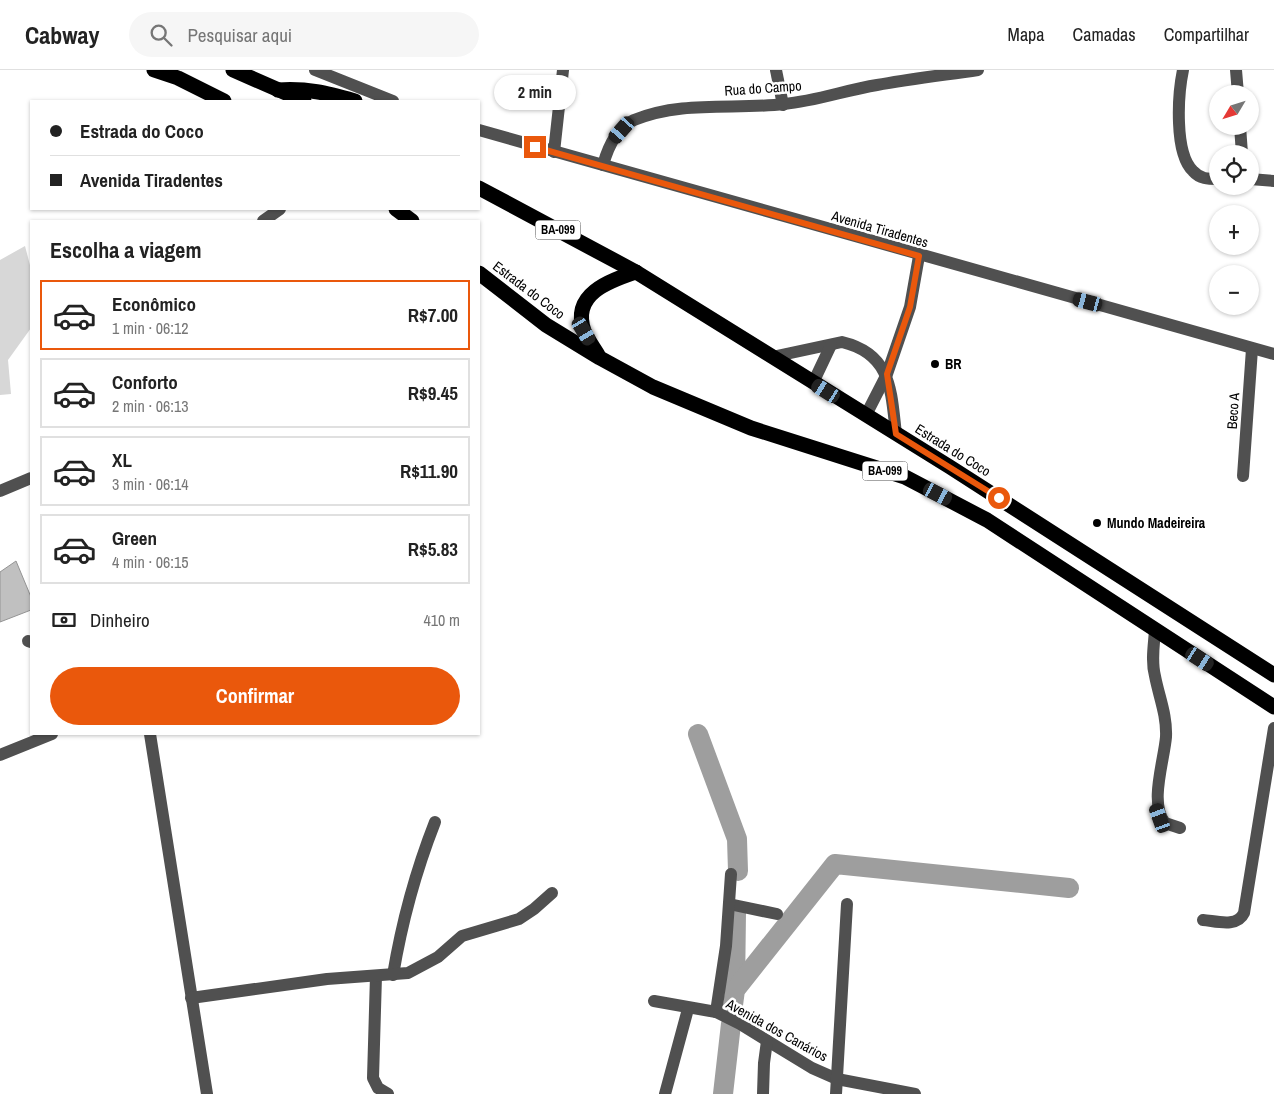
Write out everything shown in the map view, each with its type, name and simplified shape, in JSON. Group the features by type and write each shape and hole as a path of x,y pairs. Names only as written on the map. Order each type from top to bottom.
{"highway":[{"path":"154,70 178,78 222,100"},
{"path":"233,70 302,100"},
{"path":"278,90 305,88 323,91 352,100"},
{"name":"Estrada do Coco","path":"480,189 636,272 866,415 1274,676"},
{"path":"397,210 411,220"},
{"path":"600,358 584,331 582,314 587,299 600,285 636,272"},
{"name":"Estrada do Coco","path":"480,274 546,325 653,387 751,428 904,477 988,520 1274,707"}],"street":[{"path":"316,70 391,100"},
{"path":"554,152 563,70"},
{"path":"776,70 783,105"},
{"name":"Rua do Campo","path":"603,165 612,141 633,121 686,109 783,105 876,85 978,70"},
{"path":"1183,70 1178,108 1186,163 1192,170 1205,179 1209,179"},
{"path":"1236,70 1237,85"},
{"name":"Avenida Tiradentes","path":"480,130 919,256 1274,354"},
{"path":"1259,180 1274,181"},
{"path":"264,220 279,210"},
{"path":"866,415 887,374 910,307 919,256"},
{"path":"772,357 797,350 842,342 853,344 873,357 887,374 896,434"},
{"path":"813,382 831,345"},
{"name":"Beco A","path":"1243,476 1252,349"},
{"path":"0,491 30,478"},
{"path":"1156,630 1152,661 1162,697 1166,736 1156,808 1165,823 1180,828"},
{"path":"1203,920 1238,921 1244,913 1274,728"},
{"path":"0,755 50,735"},
{"path":"150,735 207,1094"},
{"path":"393,975 401,926 418,867 436,822"},
{"path":"716,1012 726,946 731,874"},
{"path":"191,998 328,979 408,973 424,966 462,936 518,918 534,909 552,893"},
{"path":"729,904 778,914"},
{"path":"836,1094 847,904"},
{"path":"371,1094 376,976"},
{"name":"Avenida dos Canários","path":"654,1001 688,1009 716,1012 805,1064 836,1078 915,1094"},
{"path":"665,1094 688,1009"},
{"path":"763,1094 767,1041"},
{"path":"373,1078 378,1088 388,1094"}],"shaded area":[{"path":"25,246 30,265 30,329 8,360 11,394 0,395 0,260"}],"building":[{"path":"16,561 30,595 30,610 0,622 0,572"}],"waterway":[{"path":"698,734 737,839 738,871"},
{"path":"733,1005 735,990 835,864 1069,888"},
{"path":"735,990 736,912"},
{"path":"723,1094 731,1024"}],"place":[{"name":"BR","path":"935,364"},
{"name":"Mundo Madeireira","path":"1097,523"}],"route":[{"path":"535,147 919,256 910,307 887,374 896,434 999,498"}]}
